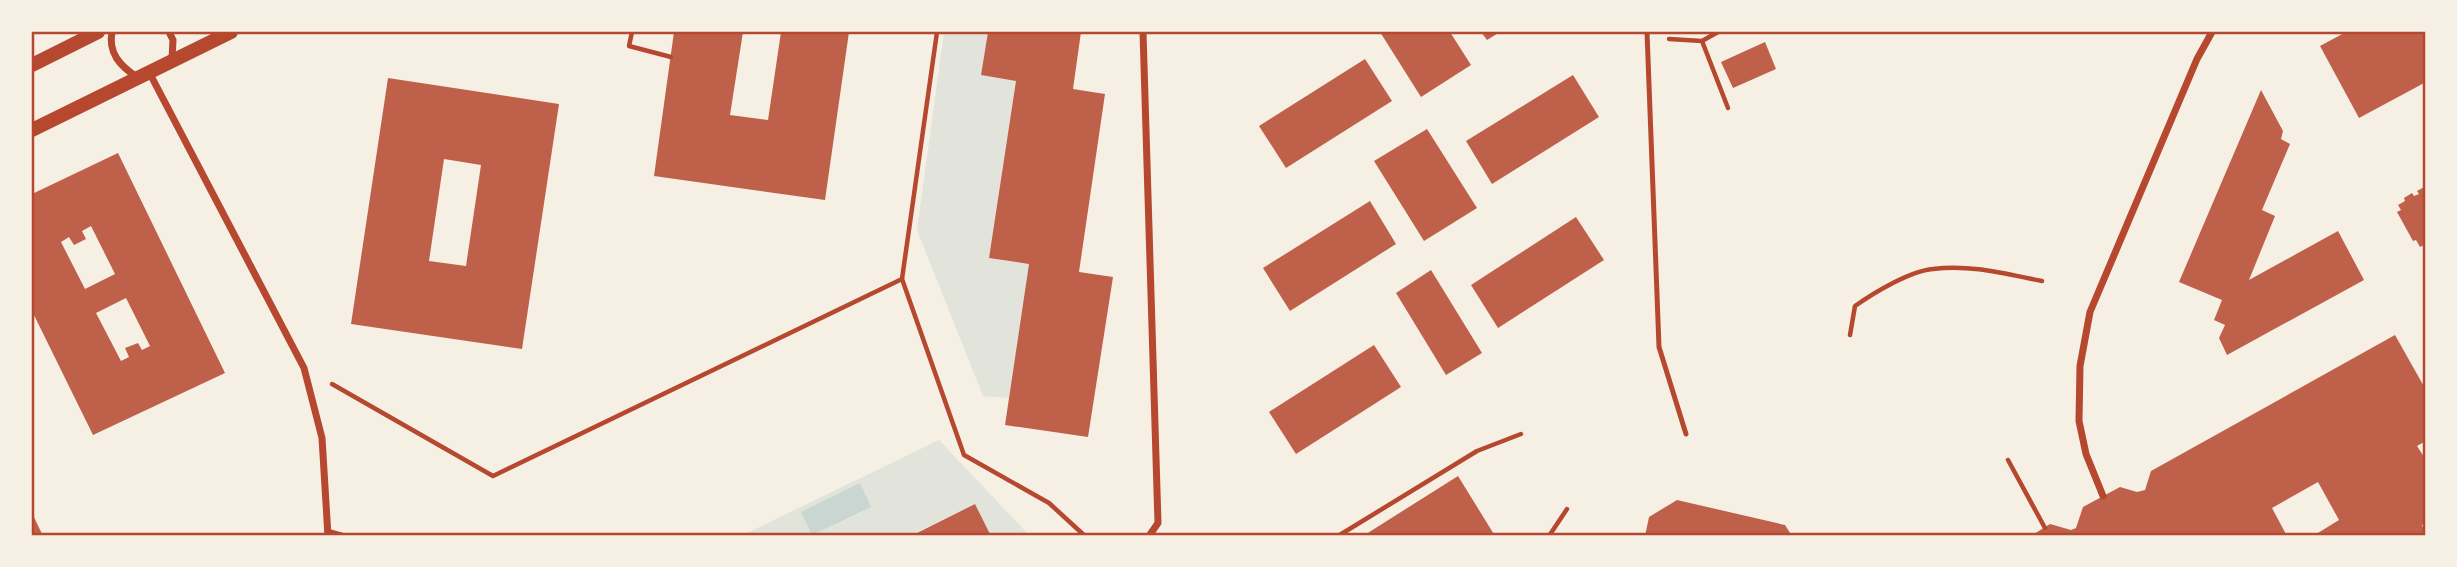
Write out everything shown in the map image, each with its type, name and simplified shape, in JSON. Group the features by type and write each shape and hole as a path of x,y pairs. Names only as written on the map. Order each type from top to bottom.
{"main road":[{"path":"32,65 98,32"},
{"path":"32,130 231,32"}],"street":[{"path":"111,32 110,44 120,65 143,74 304,368 322,438 328,533"},
{"path":"169,32 173,40 172,60"},
{"path":"1143,32 1158,523 1149,536"},
{"path":"2103,496 2086,454 2079,421 2080,366 2090,312 2197,59 2212,32"}],"lane":[{"path":"1647,32 1659,347 1686,434"},
{"path":"328,533 345,536"}],"path":[{"path":"632,32 629,46 671,57"},
{"path":"937,32 902,279 964,456 1049,503 1085,536"},
{"path":"1667,39 1702,41 1718,32"},
{"path":"1702,41 1728,108"},
{"path":"1850,335 1855,306 1879,289 1931,269 1970,268 2042,281"},
{"path":"304,368 493,476 902,279"},
{"path":"1338,536 1477,450 1521,434"},
{"path":"2008,460 2045,528"},
{"path":"1549,536 1567,509"}],"shaded area":[{"path":"944,32 988,32 981,75 1016,81 989,258 1029,264 1009,398 983,396 917,230"},
{"path":"939,440 1029,535 991,535 975,504 911,535 741,536"},
{"path":"860,483 871,507 812,535 801,512"}],"building":[{"path":"674,32 743,32 730,115 768,120 781,32 849,32 825,200 654,176"},
{"path":"988,32 1081,32 1073,89 1105,94 1079,272 1113,277 1088,437 1005,425 1029,264 989,258 1016,81 981,75"},
{"path":"1380,32 1450,32 1471,65 1421,97"},
{"path":"1481,32 1500,32 1487,40"},
{"path":"2346,32 2426,32 2426,82 2359,118 2320,46"},
{"path":"1765,42 1776,69 1733,88 1721,62"},
{"path":"1365,59 1392,101 1286,168 1259,126"},
{"path":"1573,75 1599,117 1492,184 1466,141"},
{"path":"388,78 559,104 522,349 351,324","holes":["444,159 481,165 466,266 429,261"]},
{"path":"2261,90 2283,131 2281,139 2290,144 2262,210 2275,216 2249,280 2338,231 2364,280 2227,355 2219,338 2225,325 2214,320 2222,300 2179,282"},
{"path":"1427,129 1477,208 1424,241 1374,161"},
{"path":"118,153 225,373 93,435 32,311 32,194","holes":["91,226 115,274 85,289 61,242 69,237 74,245 86,239 82,231","126,298 150,346 142,350 138,343 125,348 129,357 121,361 96,313"]},
{"path":"2426,186 2426,248 2424,245 2420,247 2416,240 2413,241 2397,212 2401,210 2398,205 2405,201 2404,198 2412,193 2414,196 2419,194 2417,191"},
{"path":"1370,201 1396,244 1290,311 1263,268"},
{"path":"1576,217 1604,260 1498,328 1471,285"},
{"path":"1431,270 1482,353 1446,375 1396,293"},
{"path":"2395,335 2426,390 2426,441 2417,446 2426,460 2426,522 2422,525 2426,536 2313,536 2339,520 2318,482 2272,508 2287,536 2031,536 2050,524 2071,530 2076,528 2083,507 2120,487 2137,492 2145,490 2151,471"},
{"path":"1374,345 1401,387 1296,454 1269,412"},
{"path":"1458,476 1495,536 1363,536"},
{"path":"1677,500 1785,525 1792,536 1645,536 1649,517"},
{"path":"975,504 991,536 911,536"},
{"path":"32,513 43,536 32,536"}]}
